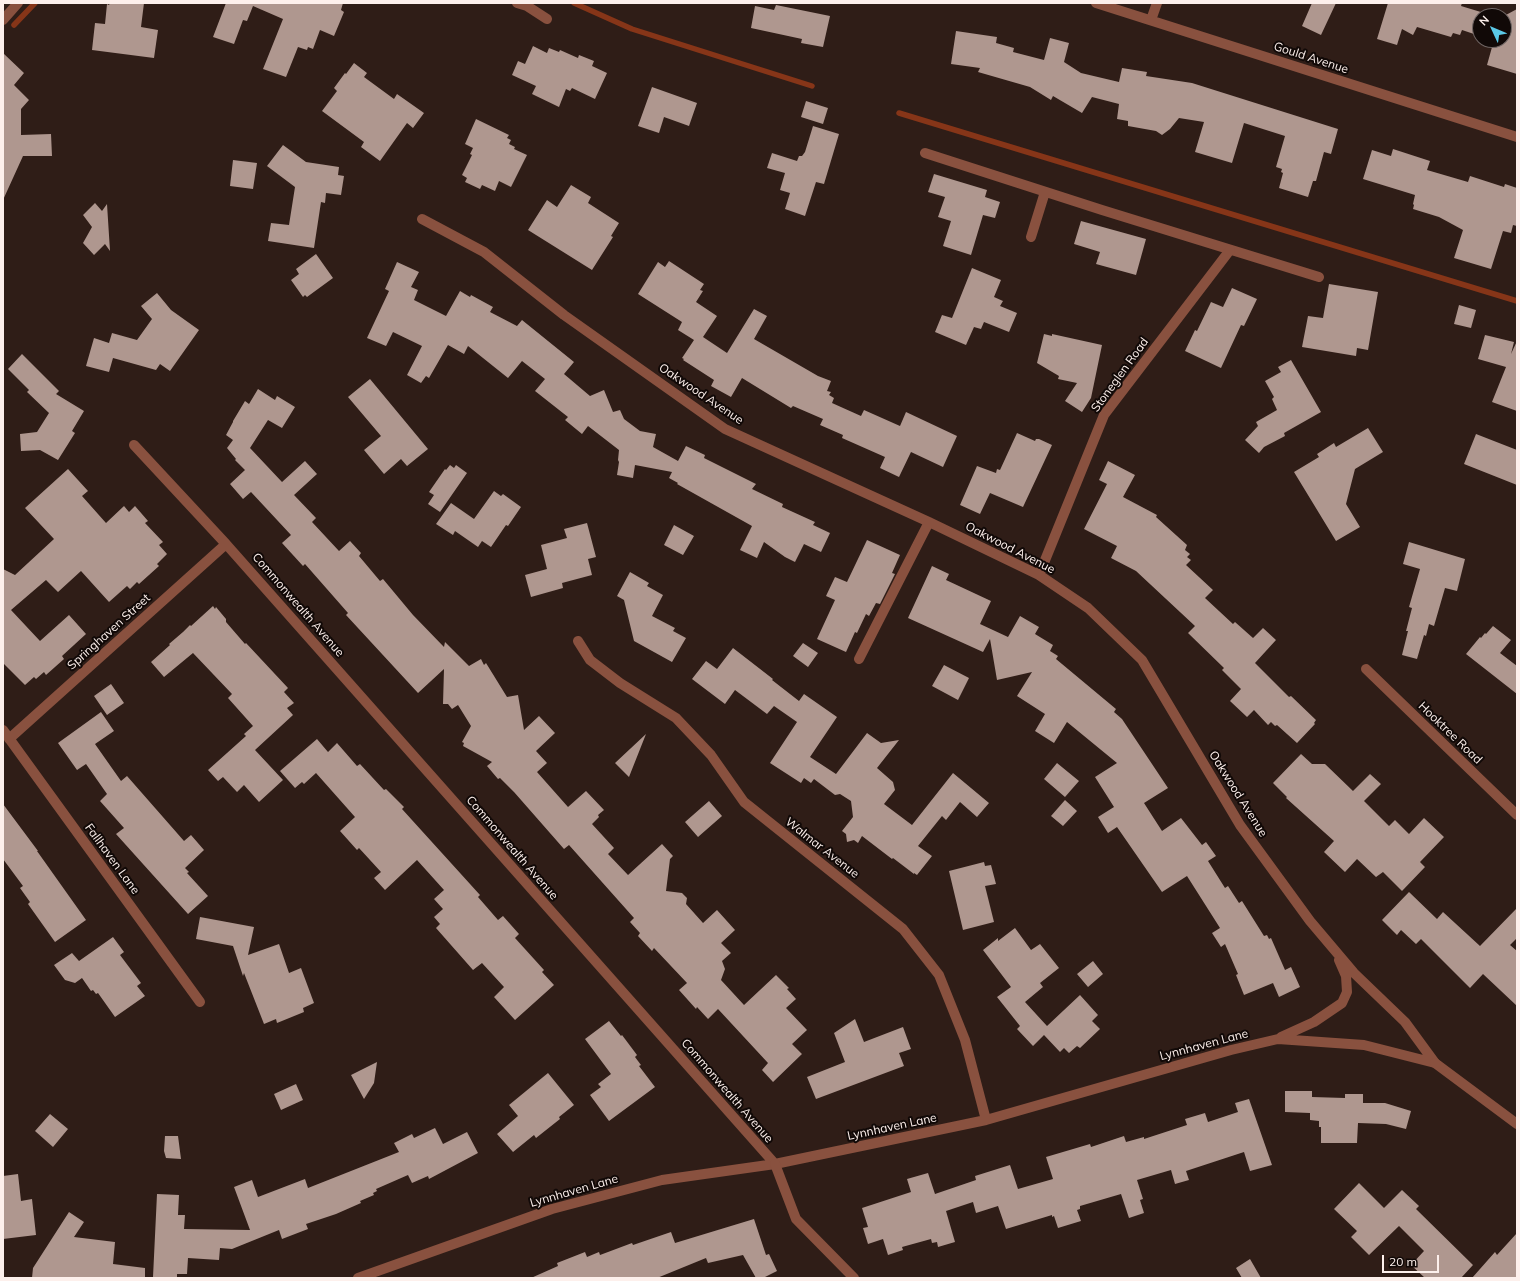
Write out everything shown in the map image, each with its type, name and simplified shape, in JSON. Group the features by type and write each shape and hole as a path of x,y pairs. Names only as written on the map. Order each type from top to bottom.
{"street":[{"path":"3,20 18,3"},
{"path":"518,3 527,6 547,19"},
{"name":"Gould Avenue","path":"1096,3 1517,137"},
{"path":"1151,20 1156,3"},
{"path":"925,153 1319,277"},
{"path":"1031,237 1045,192"},
{"name":"Oakwood Avenue","path":"422,219 484,252 564,315 725,429 929,522 1039,575 1088,608 1142,660 1240,826 1310,921 1354,973 1405,1022 1435,1063 1516,1122"},
{"name":"Stoneglen Road","path":"1039,575 1104,416 1230,250"},
{"name":"Commonwealth Avenue","path":"134,445 226,544 774,1164 796,1219 854,1278"},
{"path":"859,658 929,522"},
{"name":"Springhaven Street","path":"9,739 226,544"},
{"name":"Walmar Avenue","path":"578,641 590,660 620,684 676,718 711,755 744,802 904,929 939,975 965,1040 986,1120"},
{"name":"Hooktree Road","path":"1366,669 1517,815"},
{"name":"Fallhaven Lane","path":"3,730 200,1002"},
{"path":"1278,1039 1314,1022 1342,1003 1347,992 1346,976 1334,949"},
{"name":"Lynnhaven Lane","path":"358,1278 552,1209 662,1180 774,1164 986,1120 1231,1050 1278,1039 1364,1045 1435,1063"}],"building":[{"path":"110,3 144,3 141,27 158,30 154,58 92,50 95,23 105,24 107,4 109,5"},
{"path":"226,3 343,3 341,10 344,12 334,36 320,30 313,49 308,47 307,50 298,47 286,77 263,69 283,19 253,6 247,21 243,20 234,44 213,37"},
{"path":"1312,3 1336,3 1321,35 1302,26"},
{"path":"1388,3 1462,3 1461,6 1472,9 1472,33 1462,30 1460,35 1453,33 1451,37 1417,27 1413,35 1402,29 1397,45 1377,39"},
{"path":"776,5 830,16 823,47 801,43 802,39 751,28 755,6 774,10"},
{"path":"1517,9 1517,74 1487,65 1492,48 1512,48 1512,12"},
{"path":"956,31 997,37 996,43 1014,48 1013,52 1044,60 1050,38 1069,43 1064,62 1081,73 1119,82 1122,68 1147,72 1146,76 1192,83 1338,129 1331,154 1324,152 1316,181 1313,181 1308,197 1279,188 1283,173 1281,172 1282,169 1276,167 1285,136 1244,123 1232,163 1195,152 1204,122 1179,118 1170,129 1162,135 1156,131 1128,126 1128,121 1117,119 1119,104 1092,97 1082,113 1053,96 1051,100 1030,87 978,72 980,68 951,64"},
{"path":"533,46 547,53 549,48 559,52 560,50 578,58 579,55 594,61 592,66 607,73 595,99 572,88 570,91 566,89 559,107 532,94 536,86 512,75 518,61 525,64"},
{"path":"3,53 24,73 14,85 29,100 21,109 21,135 51,134 52,156 23,156 3,200"},
{"path":"354,63 367,73 364,77 394,99 397,94 424,113 413,128 407,123 380,161 361,147 364,142 322,111 337,91 334,88"},
{"path":"652,87 697,103 689,126 664,117 659,133 638,126"},
{"path":"806,101 828,108 823,124 801,117"},
{"path":"476,119 509,135 507,138 511,140 509,144 515,147 514,149 527,155 511,187 499,181 495,191 482,185 480,189 465,182 467,178 462,175 472,155 470,154 473,148 465,144"},
{"path":"813,126 839,134 824,184 816,182 805,216 785,209 790,193 780,190 785,173 767,168 772,153 797,161 799,156 802,156 805,152"},
{"path":"283,145 306,162 339,167 338,175 344,176 341,195 326,193 325,203 321,202 314,248 268,241 271,223 289,225 295,187 267,166"},
{"path":"1393,149 1430,161 1427,170 1468,182 1470,176 1504,187 1505,184 1517,188 1517,226 1513,225 1511,233 1503,231 1491,269 1454,258 1463,230 1439,217 1413,209 1415,195 1363,179 1372,150 1391,156"},
{"path":"233,160 257,163 253,189 230,186"},
{"path":"934,174 987,190 985,197 1000,202 995,218 983,215 971,255 943,246 951,221 938,217 945,197 928,192"},
{"path":"571,185 591,197 588,203 619,223 611,236 613,237 592,270 528,230 547,200 557,207"},
{"path":"95,203 102,211 107,204 110,251 105,244 94,255 83,243 92,227 83,215"},
{"path":"1081,221 1146,239 1136,275 1096,264 1100,252 1074,244"},
{"path":"316,254 333,278 307,297 305,295 303,297 291,280 299,274 296,269"},
{"path":"669,261 704,284 700,290 703,291 696,302 717,316 703,337 727,353 754,309 767,316 754,339 818,376 831,381 827,391 831,392 829,395 834,398 832,403 861,416 864,410 900,426 906,412 957,436 943,467 911,452 899,477 880,468 885,457 842,438 843,435 820,425 823,419 793,406 791,408 742,378 731,397 711,386 714,380 682,358 694,340 678,330 682,322 638,294 658,262 665,267"},
{"path":"397,262 419,272 411,287 418,290 414,300 446,316 460,291 493,307 490,312 517,326 522,320 574,362 564,374 590,396 604,390 613,412 620,410 624,419 640,431 656,434 653,447 678,461 686,446 705,455 704,458 756,484 752,489 783,504 782,507 815,522 813,525 830,533 821,552 804,544 795,562 785,557 764,542 757,558 740,550 752,526 677,484 678,483 669,478 672,472 635,465 633,478 617,475 619,450 588,426 582,434 565,420 568,417 535,391 545,379 522,361 508,378 468,346 464,354 448,345 429,378 426,376 421,383 407,375 422,346 393,332 386,346 367,338 389,291 385,289"},
{"path":"972,268 1001,280 994,297 1003,301 1000,306 1017,313 1009,332 984,322 981,329 974,327 966,345 935,332 942,315 952,318"},
{"path":"1329,284 1378,292 1368,350 1357,348 1356,356 1302,347 1308,316 1323,318"},
{"path":"1232,288 1257,299 1244,326 1241,325 1221,368 1185,351 1195,330 1197,331 1211,302 1223,307"},
{"path":"157,293 171,310 199,330 170,371 160,364 156,370 113,358 109,372 86,366 94,338 109,343 112,333 137,340 152,319 141,306"},
{"path":"1459,305 1476,310 1471,328 1454,324"},
{"path":"1044,334 1052,336 1052,334 1102,345 1091,398 1082,412 1065,401 1077,383 1058,379 1059,376 1037,363"},
{"path":"1485,335 1514,342 1511,354 1517,341 1517,411 1492,402 1506,367 1478,359"},
{"path":"22,354 59,391 56,394 84,411 72,431 75,433 58,460 40,450 21,451 20,434 37,432 49,413 27,392 29,390 8,369"},
{"path":"1291,360 1321,412 1284,433 1285,436 1264,447 1259,453 1245,440 1258,426 1256,422 1277,410 1272,399 1274,397 1265,381 1281,372 1278,367"},
{"path":"370,379 428,449 407,466 401,459 384,474 364,450 381,436 348,397"},
{"path":"258,389 275,400 277,396 295,407 282,428 268,420 250,448 282,482 305,461 317,474 294,495 316,518 312,522 339,551 350,541 361,553 359,556 380,581 383,579 413,615 444,647 445,642 469,666 481,659 484,665 486,663 507,697 518,695 524,730 539,716 555,733 536,751 547,763 537,772 568,807 586,791 604,810 598,815 599,817 592,824 614,848 608,854 628,875 662,844 673,856 670,859 666,891 682,893 687,898 686,904 703,923 717,910 735,930 721,943 731,953 722,961 725,969 721,980 744,1005 776,975 789,988 787,989 796,999 786,1008 807,1030 792,1044 802,1054 773,1082 762,1070 768,1063 718,1009 708,1019 697,1007 696,1009 679,990 687,983 654,948 652,951 638,936 640,933 630,922 634,918 569,845 564,849 514,792 500,778 498,779 487,766 492,762 463,746 464,743 462,742 471,726 458,705 452,709 448,704 443,704 444,669 418,693 346,615 348,613 305,564 303,566 282,543 291,535 251,492 243,499 230,484 245,470 235,460 236,459 227,448 233,440 226,435 245,401 249,404"},
{"path":"1368,428 1383,452 1355,469 1346,504 1360,527 1336,541 1294,472 1319,457 1317,454 1334,443 1336,447"},
{"path":"1017,433 1035,441 1036,439 1039,439 1052,445 1023,507 990,493 980,514 960,505 977,466 996,473 997,469 1000,470"},
{"path":"1476,434 1517,450 1517,485 1464,464"},
{"path":"1108,461 1135,475 1123,497 1157,515 1156,517 1187,545 1185,550 1190,554 1187,557 1191,560 1186,565 1213,590 1205,598 1233,624 1235,622 1253,638 1263,628 1276,640 1255,663 1289,697 1291,696 1316,720 1314,723 1315,724 1297,743 1277,725 1275,726 1271,722 1268,725 1254,710 1247,717 1230,701 1241,689 1222,670 1224,668 1188,633 1195,626 1136,571 1111,558 1117,546 1084,529 1107,484 1099,480"},
{"path":"450,465 454,468 456,465 467,473 440,512 428,504 434,495 429,492 445,469 446,470"},
{"path":"68,469 88,491 82,496 106,523 124,506 129,512 135,506 148,521 145,523 163,542 159,545 167,554 157,564 159,566 139,584 137,582 130,589 127,586 109,602 81,571 58,592 46,580 11,610 40,641 69,615 86,634 62,656 64,659 46,675 44,672 36,679 34,677 25,685 3,663 3,569 15,575 54,539 25,508"},
{"path":"494,491 501,496 503,494 521,507 491,547 482,541 478,547 455,531 453,535 436,524 451,503 474,519"},
{"path":"587,523 596,557 588,559 592,575 562,583 563,588 531,597 525,575 547,569 541,545 567,538 564,529"},
{"path":"674,525 694,536 683,555 664,545"},
{"path":"867,540 900,555 892,573 895,574 880,604 876,603 869,616 866,614 857,633 855,632 846,652 817,639 835,600 826,596 835,577 847,582"},
{"path":"1409,542 1465,559 1457,591 1445,588 1434,626 1429,624 1417,659 1402,655 1412,608 1409,607 1420,569 1403,564"},
{"path":"932,566 949,574 946,580 991,601 980,624 1008,637 1020,616 1039,627 1035,634 1053,645 1050,651 1058,656 1056,659 1116,709 1114,712 1122,719 1168,788 1144,803 1162,831 1181,818 1202,845 1206,842 1216,856 1208,861 1225,888 1228,886 1239,903 1242,901 1264,936 1267,935 1269,939 1271,938 1285,970 1291,967 1300,987 1279,997 1273,983 1244,995 1236,975 1238,974 1225,944 1221,947 1212,933 1220,928 1187,876 1162,892 1117,827 1108,833 1098,817 1114,807 1095,777 1117,763 1067,722 1054,743 1035,731 1045,714 1017,696 1032,672 997,680 990,639 983,652 908,618"},
{"path":"630,572 649,583 647,586 663,595 652,616 675,628 673,631 686,638 672,662 634,641 624,600 617,596"},
{"path":"213,606 215,609 216,607 226,619 226,622 245,644 246,643 288,688 284,692 294,703 287,708 293,715 255,750 283,780 259,802 244,785 237,792 223,777 218,781 208,770 246,736 244,734 253,726 228,698 232,694 193,653 164,677 151,662 190,625 191,626"},
{"path":"1493,626 1511,640 1500,653 1517,666 1517,694 1466,654 1480,637 1481,638 1485,633 1486,634"},
{"path":"803,643 818,653 808,667 793,656"},
{"path":"733,648 799,701 804,694 837,717 810,757 836,774 867,733 881,743 899,740 877,768 893,782 895,790 884,804 912,825 953,773 989,803 977,817 960,802 946,820 942,816 918,846 932,856 917,875 893,858 892,859 862,836 858,843 854,840 847,842 846,834 842,831 853,817 851,801 840,794 835,795 814,779 811,783 804,778 801,783 770,763 797,722 774,706 767,714 735,690 725,704 692,679 706,661 717,669"},
{"path":"944,665 969,678 958,700 932,686"},
{"path":"111,684 124,703 107,715 94,696"},
{"path":"101,712 114,731 95,744 121,781 127,776 184,841 191,835 204,850 185,868 189,872 187,873 208,896 188,914 116,834 124,828 100,801 107,794 86,764 77,770 58,743"},
{"path":"646,734 629,777 615,763"},
{"path":"317,739 328,752 337,743 357,766 360,764 384,790 386,789 404,807 402,809 480,895 478,897 498,920 503,916 519,934 515,938 544,970 542,972 554,985 515,1020 494,997 504,987 482,963 473,970 436,928 440,924 434,917 443,909 434,899 444,890 417,860 385,890 374,878 381,872 359,848 357,850 340,831 355,817 316,773 304,784 302,782 295,788 280,771"},
{"path":"1301,754 1312,764 1325,764 1353,791 1370,774 1381,784 1364,801 1389,826 1395,820 1409,834 1424,818 1444,837 1420,862 1425,867 1402,891 1383,872 1376,877 1357,859 1345,872 1324,852 1334,841 1286,798 1287,797 1273,783"},
{"path":"1057,763 1079,781 1065,797 1044,779"},
{"path":"1065,800 1077,811 1063,826 1051,816"},
{"path":"709,801 722,816 698,837 685,822"},
{"path":"3,804 86,920 55,942 28,904 30,902 20,888 23,886 3,859"},
{"path":"984,862 985,866 991,865 996,884 985,886 994,922 963,930 949,871"},
{"path":"1409,892 1437,919 1443,912 1480,946 1517,908 1517,938 1510,945 1517,951 1517,1006 1483,974 1470,988 1421,939 1416,944 1401,930 1397,935 1382,920"},
{"path":"200,917 254,927 248,955 279,944 289,973 301,968 314,1003 303,1008 304,1012 277,1023 276,1019 264,1024 244,973 243,976 233,946 196,939"},
{"path":"1015,928 1031,950 1040,944 1059,968 1040,983 1043,987 1025,1002 1047,1026 1080,995 1098,1015 1092,1021 1100,1029 1080,1048 1077,1046 1069,1053 1064,1048 1060,1052 1044,1035 1033,1046 1017,1029 1020,1026 997,997 1011,987 983,950 998,938 998,941"},
{"path":"113,937 124,952 120,955 141,983 137,986 145,996 115,1017 98,993 96,994 93,990 91,991 82,978 75,983 65,980 54,965 72,953 79,961"},
{"path":"1093,961 1103,974 1088,987 1077,974"},
{"path":"855,1019 864,1042 903,1027 911,1049 899,1053 904,1066 816,1099 807,1077 845,1062 834,1033"},
{"path":"609,1021 637,1055 635,1057 641,1065 639,1066 655,1087 609,1121 590,1095 601,1087 598,1084 611,1074 585,1039"},
{"path":"377,1062 374,1083 364,1099 351,1075"},
{"path":"548,1073 574,1105 559,1117 560,1119 536,1138 534,1135 513,1152 497,1134 518,1116 509,1105"},
{"path":"296,1084 303,1100 281,1110 274,1094"},
{"path":"1285,1091 1312,1091 1312,1097 1345,1098 1345,1094 1363,1094 1363,1103 1385,1103 1411,1111 1406,1129 1386,1124 1358,1123 1357,1143 1321,1143 1321,1127 1319,1127 1319,1121 1310,1120 1310,1113 1285,1112"},
{"path":"1249,1099 1272,1165 1250,1171 1244,1152 1186,1171 1189,1180 1175,1184 1171,1170 1137,1180 1143,1199 1140,1200 1144,1213 1129,1218 1121,1194 1080,1206 1080,1209 1077,1210 1081,1221 1058,1228 1054,1216 1052,1217 1052,1215 1006,1229 998,1206 976,1213 973,1202 946,1211 955,1242 938,1247 937,1242 932,1243 931,1239 902,1247 903,1250 888,1255 883,1239 868,1244 863,1228 868,1227 862,1208 911,1192 907,1179 928,1173 935,1194 976,1180 975,1176 1010,1165 1018,1189 1053,1179 1046,1157 1090,1144 1091,1147 1124,1136 1126,1142 1144,1137 1144,1139 1187,1125 1185,1119 1205,1113 1208,1122 1238,1112 1235,1103"},
{"path":"50,1114 68,1129 53,1147 35,1131"},
{"path":"435,1128 443,1144 467,1132 478,1153 429,1179 428,1176 412,1183 408,1175 376,1189 377,1191 373,1193 374,1195 360,1201 361,1203 336,1214 306,1224 308,1229 282,1239 279,1230 232,1249 220,1248 219,1260 188,1258 187,1274 177,1274 177,1278 153,1277 157,1194 179,1195 178,1215 185,1215 184,1229 250,1230 234,1187 252,1180 258,1197 305,1179 308,1188 399,1152 394,1143 412,1134 414,1138"},
{"path":"165,1136 178,1136 181,1159 166,1158 164,1151"},
{"path":"18,1174 21,1201 32,1199 36,1235 3,1239 3,1176"},
{"path":"1359,1183 1384,1208 1402,1190 1419,1206 1416,1209 1473,1265 1461,1278 1425,1278 1411,1265 1424,1251 1399,1226 1369,1255 1351,1237 1357,1231 1334,1209"},
{"path":"69,1212 84,1222 74,1237 115,1242 113,1264 145,1268 145,1278 32,1278 33,1268"},
{"path":"754,1219 766,1255 769,1254 777,1271 763,1278 756,1278 743,1255 708,1263 706,1258 657,1278 531,1278 558,1266 557,1263 585,1252 587,1257 599,1252 600,1255 632,1243 633,1245 671,1232 675,1243"},
{"path":"1517,1233 1517,1278 1472,1278 1495,1252 1497,1255"},
{"path":"1250,1259 1261,1278 1242,1278 1236,1268"}],"waterway":[{"path":"14,25 35,3"},
{"path":"574,3 632,29 812,86"},
{"path":"899,113 1517,301"}]}
